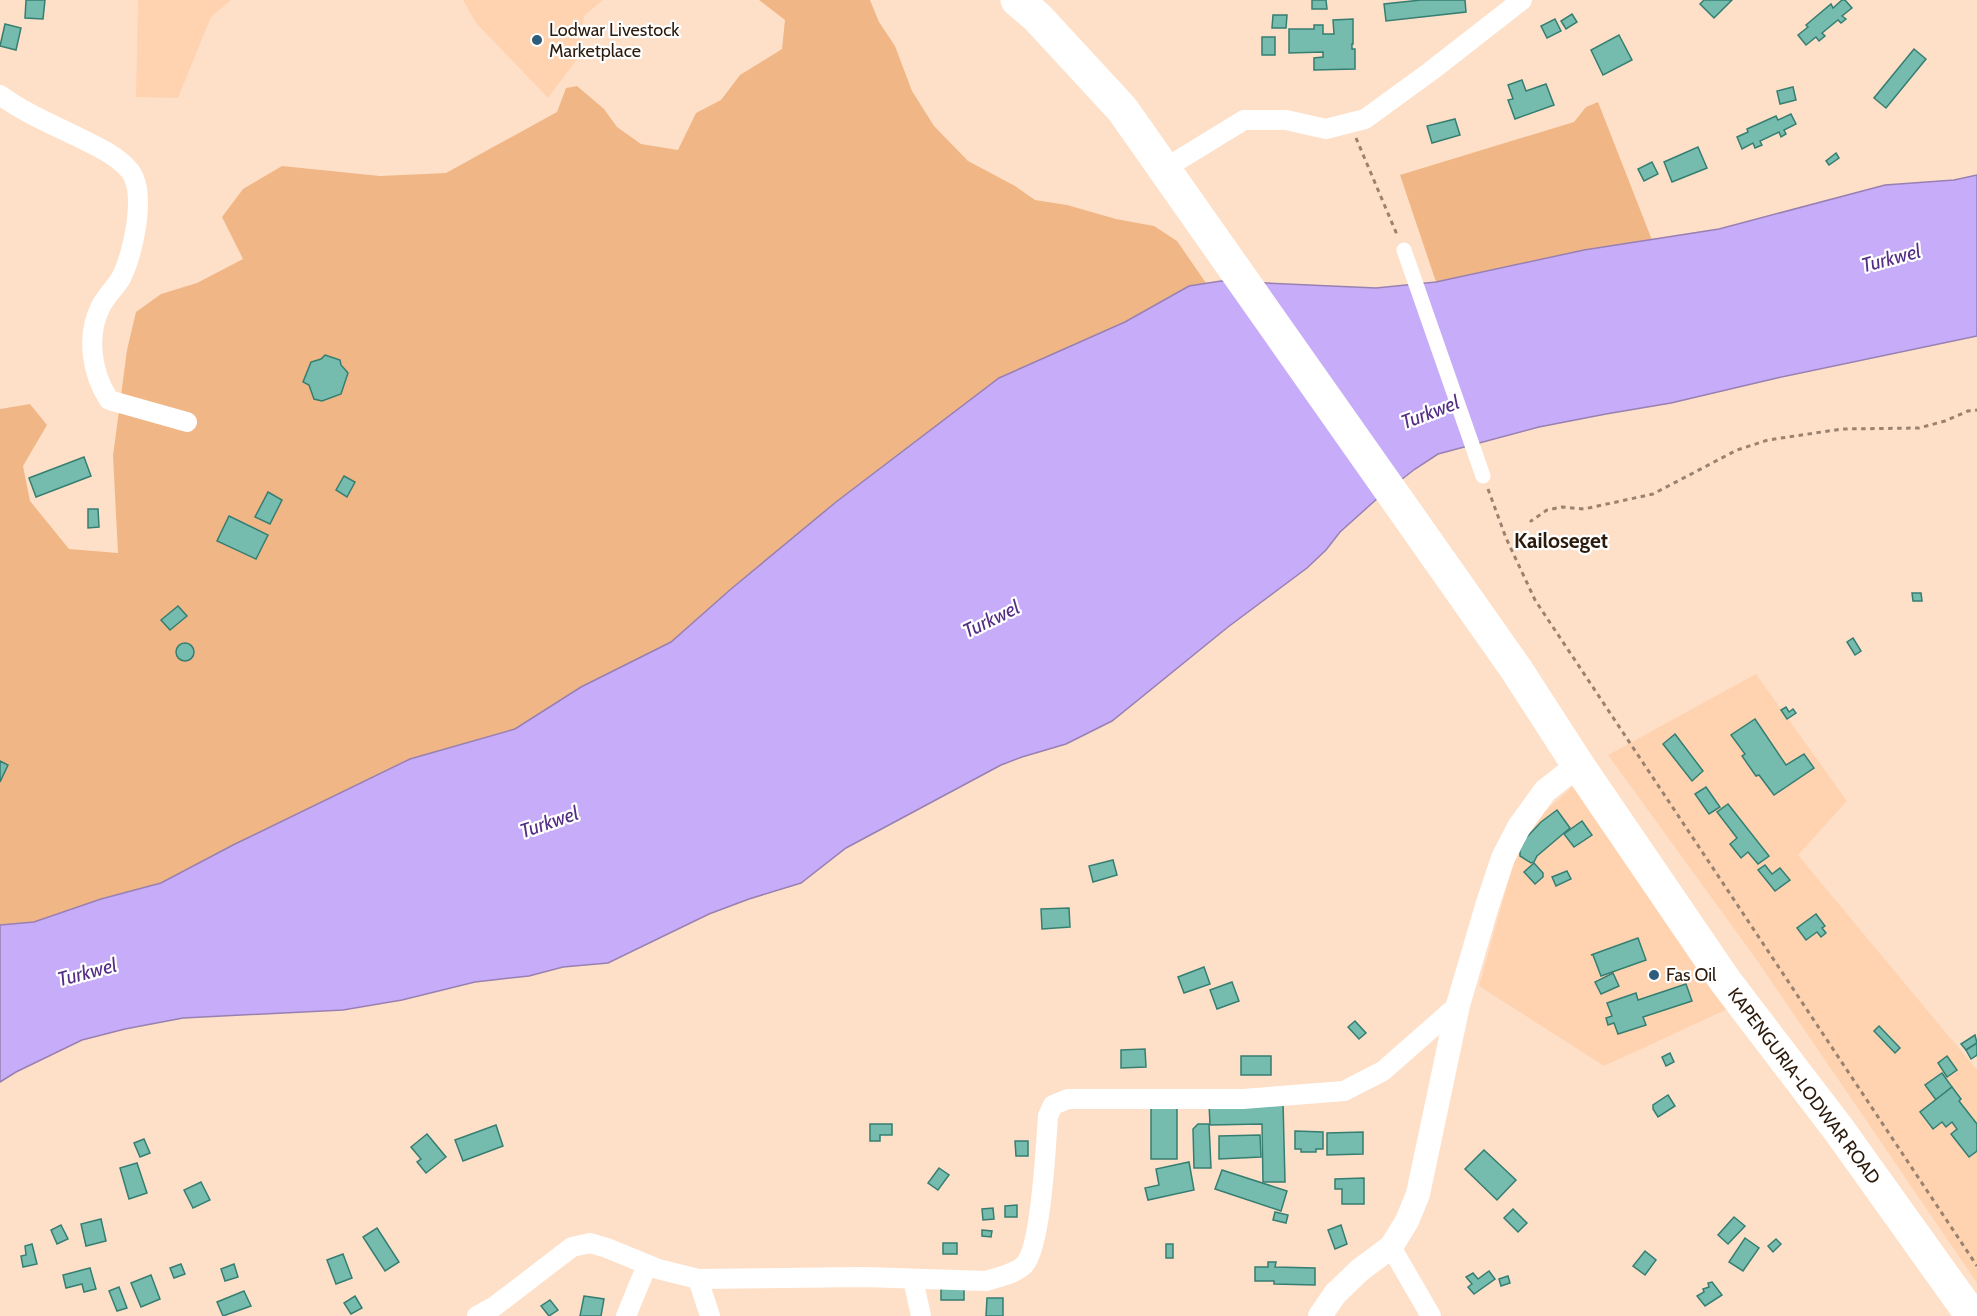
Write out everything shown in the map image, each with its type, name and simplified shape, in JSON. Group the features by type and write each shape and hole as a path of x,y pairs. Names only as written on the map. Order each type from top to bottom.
{"highway":[{"name":"KAPENGURIA-LODWAR ROAD","path":"1017,0 1037,17 1122,109 1516,669 1578,765 1726,982 1839,1130 1972,1316"}],"street":[{"path":"1164,169 1244,120 1286,120 1326,129 1365,119 1522,0"},
{"path":"0,95 117,158 131,173 138,204 133,240 122,275 100,307 95,323 92,338 96,376 109,400 187,422"},
{"path":"1404,250 1483,476"},
{"path":"1320,1316 1335,1294 1360,1270 1391,1247 1407,1221 1418,1194 1458,1005 1503,858 1519,826 1545,791 1578,765"},
{"path":"477,1316 495,1306 572,1247 590,1243 647,1265 698,1279 864,1277 986,1281 1001,1277 1024,1266 1032,1253 1041,1198 1048,1116 1053,1105 1068,1100 1243,1099 1344,1091 1383,1071 1458,1005"},
{"path":"1391,1247 1431,1316"},
{"path":"626,1316 647,1265"},
{"path":"698,1279 710,1316"},
{"path":"913,1279 921,1316"}],"path":[{"path":"1349,123 1404,250"},
{"path":"1533,520 1531,520 1547,510 1562,507 1584,509 1653,494 1737,450 1768,440 1842,429 1919,428 1977,410"},
{"path":"1483,476 1506,538 1534,600 1977,1266"}],"shaded area":[{"path":"138,0 231,0 211,17 178,98 136,97"},
{"name":"Lodwar Livestock Marketplace","path":"463,0 603,0 584,16 578,58 548,98 476,23"},
{"path":"759,0 870,0 879,22 895,46 912,91 934,126 968,161 1015,186 1035,200 1067,205 1116,219 1154,226 1177,241 1206,283 1189,286 1125,322 999,378 836,502 671,642 581,687 515,729 410,759 233,845 161,883 101,899 34,922 0,925 0,409 30,404 47,425 23,466 30,501 69,549 118,553 113,456 127,350 136,312 161,294 197,283 243,259 222,217 243,189 282,166 380,176 446,173 557,112 566,88 577,86 604,109 617,127 641,144 678,150 696,113 721,100 740,75 782,49 785,20"},
{"path":"1598,102 1652,240 1584,250 1436,282 1400,175 1574,122 1586,107"},
{"path":"1756,674 1847,801 1798,855 1977,1070 1977,1283 1756,959 1608,755"},
{"path":"1581,779 1734,1006 1604,1066 1479,986 1522,832"}],"water":[{"name":"Turkwel","path":"1977,175 1977,336 1671,403 1539,427 1438,454 1379,497 1340,532 1326,550 1307,568 1228,627 1112,721 1066,744 1001,765 846,848 801,883 709,914 608,963 563,967 529,976 475,982 402,1000 343,1010 183,1018 125,1029 82,1040 0,1082 0,925 34,922 101,899 161,883 233,845 410,759 515,729 581,687 671,642 836,502 999,378 1125,322 1189,286 1221,281 1376,288 1436,282 1584,250 1719,229 1885,185 1954,180"}],"building":[{"path":"26,0 45,0 43,19 25,18"},
{"path":"1312,0 1326,0 1327,9 1312,9"},
{"path":"1421,0 1465,0 1466,12 1386,21 1384,4"},
{"path":"1704,0 1732,0 1714,18 1700,4"},
{"path":"1845,0 1852,8 1842,16 1846,19 1841,23 1838,20 1822,33 1825,36 1819,41 1816,37 1806,45 1798,35 1808,27 1806,25 1831,4 1833,8"},
{"path":"1572,14 1577,22 1566,29 1561,21"},
{"path":"1273,15 1287,15 1286,28 1272,28"},
{"path":"1353,19 1352,49 1355,49 1355,69 1314,70 1314,58 1323,57 1323,52 1289,53 1289,29 1314,29 1314,25 1323,25 1323,34 1334,34 1333,20"},
{"path":"1555,19 1561,31 1547,38 1541,26"},
{"path":"5,24 21,28 16,50 0,46"},
{"path":"1619,35 1632,60 1603,75 1591,50"},
{"path":"1262,37 1275,37 1275,55 1262,55"},
{"path":"1914,49 1926,59 1886,108 1874,98"},
{"path":"1522,80 1526,91 1546,84 1554,105 1515,119 1508,100 1513,99 1508,85"},
{"path":"1793,87 1796,100 1780,104 1777,91"},
{"path":"1791,114 1796,124 1784,130 1786,134 1781,137 1779,132 1760,141 1762,145 1755,148 1753,143 1742,149 1737,137 1748,132 1747,129 1776,116 1778,120"},
{"path":"1455,119 1460,135 1432,143 1427,126"},
{"path":"1698,147 1707,168 1672,182 1664,162"},
{"path":"1836,153 1839,158 1829,165 1826,161"},
{"path":"1652,162 1658,174 1644,181 1638,169"},
{"path":"325,355 340,360 348,373 341,394 322,401 314,399 309,385 303,382 311,362"},
{"path":"84,457 91,476 36,497 29,478"},
{"path":"344,476 355,482 347,497 336,490"},
{"path":"268,492 282,500 270,524 255,517"},
{"path":"88,509 98,509 99,527 88,528"},
{"path":"229,516 268,535 256,559 217,541"},
{"path":"1912,593 1921,593 1922,601 1913,601"},
{"path":"178,606 187,616 170,630 161,620"},
{"path":"1853,638 1861,651 1855,655 1847,642"},
{"path":"185,643 191,646 194,652 191,658 185,661 179,658 176,652 179,646"},
{"path":"1786,707 1789,712 1793,709 1796,713 1787,719 1781,710"},
{"path":"1755,719 1786,765 1804,754 1814,768 1774,795 1759,775 1756,776 1742,756 1745,754 1731,735"},
{"path":"1675,734 1703,771 1692,781 1663,744"},
{"path":"0,761 8,765 0,782"},
{"path":"1706,787 1720,807 1709,814 1695,794"},
{"path":"1728,804 1769,856 1758,864 1748,852 1741,858 1730,844 1737,838 1717,812"},
{"path":"1557,810 1570,828 1537,856 1534,862 1531,863 1520,856 1520,850 1526,838 1541,822"},
{"path":"1582,821 1592,835 1574,847 1564,834"},
{"path":"1113,860 1117,875 1093,882 1089,866"},
{"path":"1534,863 1543,873 1543,877 1535,884 1524,872"},
{"path":"1765,865 1772,874 1780,868 1790,880 1775,891 1758,870"},
{"path":"1567,871 1571,879 1556,886 1552,877"},
{"path":"1069,908 1070,927 1042,929 1041,909"},
{"path":"1816,914 1825,926 1822,928 1826,933 1821,937 1817,932 1806,940 1797,928"},
{"path":"1638,938 1646,960 1601,976 1593,955 1591,955"},
{"path":"1204,967 1210,984 1184,993 1178,977"},
{"path":"1613,973 1619,986 1601,994 1595,982"},
{"path":"1232,982 1239,1001 1217,1009 1210,990"},
{"path":"1686,984 1692,1001 1643,1017 1646,1025 1618,1034 1614,1023 1608,1025 1606,1018 1612,1016 1607,1003 1636,993 1638,1000"},
{"path":"1355,1021 1366,1033 1359,1039 1348,1027"},
{"path":"1879,1026 1900,1048 1895,1053 1874,1031"},
{"path":"1975,1035 1977,1043 1966,1050 1961,1044"},
{"path":"1977,1043 1977,1055 1971,1059 1966,1050"},
{"path":"1145,1049 1146,1067 1121,1068 1121,1050"},
{"path":"1670,1053 1674,1062 1666,1066 1662,1057"},
{"path":"1241,1056 1271,1056 1271,1075 1241,1075"},
{"path":"1947,1056 1957,1070 1947,1077 1938,1063"},
{"path":"1942,1073 1952,1087 1936,1100 1925,1085"},
{"path":"1952,1087 1961,1099 1959,1101 1977,1124 1977,1151 1969,1157 1951,1134 1957,1129 1952,1122 1946,1127 1942,1122 1933,1129 1920,1112"},
{"path":"1668,1095 1675,1106 1658,1117 1653,1105"},
{"path":"1283,1102 1285,1182 1263,1182 1262,1124 1210,1125 1209,1103"},
{"path":"1151,1106 1177,1106 1177,1159 1151,1159"},
{"path":"870,1124 892,1124 892,1135 880,1135 880,1141 870,1141"},
{"path":"1198,1124 1209,1124 1211,1168 1194,1168 1193,1129"},
{"path":"496,1125 503,1146 463,1161 455,1140"},
{"path":"1295,1131 1323,1132 1323,1149 1316,1149 1316,1152 1301,1152 1301,1149 1295,1149"},
{"path":"1363,1132 1363,1154 1327,1155 1327,1133"},
{"path":"427,1134 446,1157 426,1173 417,1162 421,1159 411,1147"},
{"path":"1260,1135 1261,1157 1219,1159 1219,1136"},
{"path":"144,1139 150,1153 140,1157 134,1143"},
{"path":"1015,1141 1028,1141 1028,1156 1016,1156"},
{"path":"1484,1150 1516,1180 1497,1200 1465,1169"},
{"path":"1189,1162 1194,1190 1148,1200 1145,1188 1159,1185 1156,1169"},
{"path":"137,1163 147,1193 129,1199 120,1168"},
{"path":"939,1168 949,1175 938,1190 928,1183"},
{"path":"1222,1170 1287,1191 1281,1211 1215,1189"},
{"path":"1364,1178 1364,1204 1342,1204 1342,1189 1335,1189 1335,1179"},
{"path":"201,1182 210,1200 193,1208 184,1190"},
{"path":"1017,1205 1017,1217 1005,1217 1005,1206"},
{"path":"993,1208 994,1219 983,1220 982,1209"},
{"path":"1513,1209 1527,1223 1518,1232 1504,1218"},
{"path":"1275,1212 1288,1215 1286,1223 1273,1220"},
{"path":"1734,1217 1745,1226 1728,1244 1718,1235"},
{"path":"101,1219 106,1241 86,1246 81,1224"},
{"path":"61,1225 68,1239 57,1244 51,1230"},
{"path":"1341,1225 1347,1244 1335,1249 1328,1230"},
{"path":"377,1228 399,1262 385,1271 363,1237"},
{"path":"982,1230 992,1231 991,1237 982,1236"},
{"path":"1745,1238 1759,1248 1743,1271 1729,1262"},
{"path":"1776,1239 1781,1244 1773,1252 1768,1246"},
{"path":"943,1243 957,1243 957,1254 943,1254"},
{"path":"32,1244 37,1264 23,1267 21,1256 26,1255 25,1246"},
{"path":"1166,1244 1173,1244 1173,1258 1166,1258"},
{"path":"1645,1251 1656,1260 1645,1275 1633,1266"},
{"path":"343,1254 352,1278 336,1284 327,1260"},
{"path":"1268,1262 1276,1262 1275,1267 1315,1268 1315,1285 1255,1281 1255,1267 1268,1267"},
{"path":"181,1264 185,1274 174,1278 170,1268"},
{"path":"234,1264 238,1277 225,1281 221,1269"},
{"path":"90,1268 96,1289 84,1292 82,1284 66,1288 63,1275"},
{"path":"1489,1271 1495,1279 1474,1294 1468,1287 1472,1284 1466,1277 1473,1273 1478,1279"},
{"path":"151,1275 160,1299 141,1307 131,1283"},
{"path":"1508,1276 1510,1283 1501,1286 1499,1279"},
{"path":"1712,1282 1722,1295 1705,1306 1697,1296 1704,1292 1703,1289 1709,1287 1708,1283"},
{"path":"119,1287 127,1308 117,1311 109,1291"},
{"path":"941,1287 964,1287 964,1300 941,1300"},
{"path":"244,1291 251,1306 223,1316 217,1302"},
{"path":"355,1296 362,1308 351,1314 344,1303"},
{"path":"584,1296 604,1299 601,1316 580,1316"},
{"path":"987,1298 1003,1298 1003,1316 986,1316"},
{"path":"550,1300 558,1310 549,1316 541,1306"}],"place":[{"name":"Lodwar Livestock Marketplace","path":"537,40"},
{"name":"Fas Oil","path":"1654,975"}],"district":[{"name":"Kailoseget","path":"1561,541"}]}
